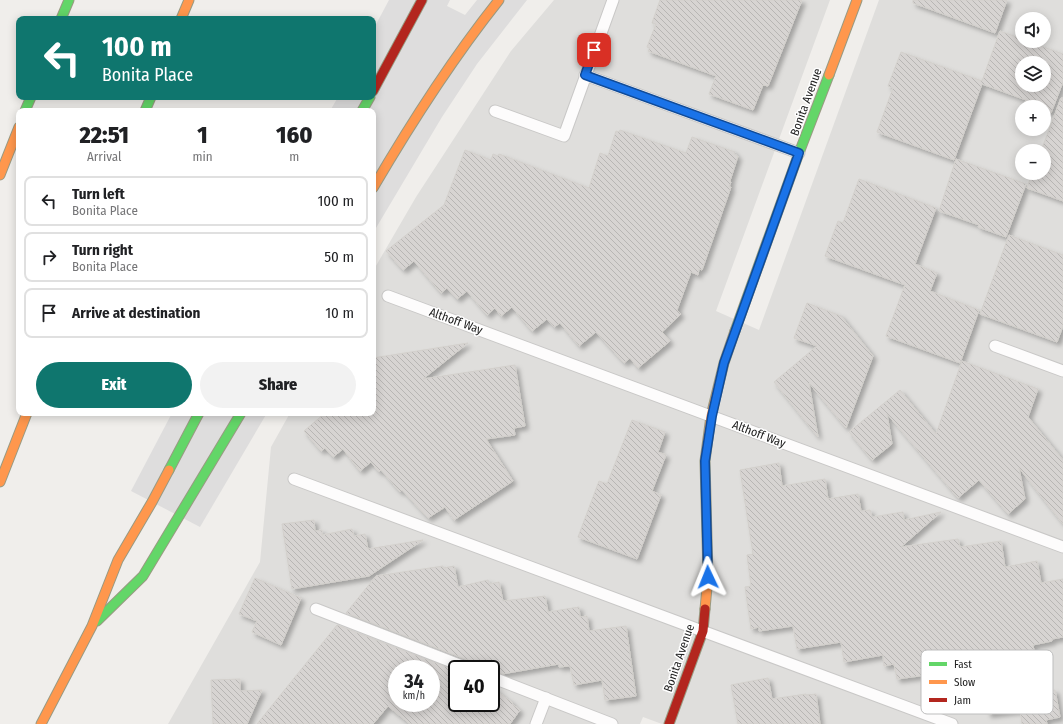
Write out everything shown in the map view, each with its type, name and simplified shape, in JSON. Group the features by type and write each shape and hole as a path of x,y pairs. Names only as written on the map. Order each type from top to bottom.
{"main road":[{"path":"62,16 68,0"},
{"path":"182,16 189,0"},
{"path":"376,85 422,0"},
{"path":"376,183 440,81 500,0"},
{"name":"Bonita Avenue","path":"669,724 703,631 708,577 705,461 712,416 724,363 799,153 857,0"},
{"path":"0,175 16,135"},
{"path":"0,482 26,416"},
{"path":"41,724 92,626 118,560 152,502 197,416"},
{"path":"92,626 143,576 239,416"}],"lane":[{"path":"495,110 564,136 613,0"},
{"path":"585,75 799,153"},
{"name":"Althoff Way","path":"388,296 1063,547"},
{"path":"995,346 1063,371"},
{"path":"294,479 921,712"},
{"path":"316,609 448,660"},
{"path":"500,680 612,724"},
{"path":"536,724 546,698"},
{"path":"925,714 952,724"}],"shaded area":[{"path":"554,0 830,0 716,311 759,330 879,0 1063,0 1063,724 662,724 643,717 640,724 168,724 260,562 271,447 288,416 376,416 376,266 416,197 511,51"}],"pier":[{"path":"389,0 450,0 447,6 465,15 477,0 527,0 477,64 442,117 376,228 376,108 332,108 336,100 376,100 376,24"},
{"path":"170,416 265,416 200,527 131,491"}],"building":[{"path":"660,0 802,0 768,86 763,85 753,110 709,94 716,76 648,51 650,48 647,47 656,24 652,23"},
{"path":"913,0 1007,0 995,33 913,3"},
{"path":"1000,31 1015,36 1015,48 1046,48 1063,54 1063,82 1051,113 1051,100 1026,100 982,84 954,160 877,132 893,88 888,86 901,52 982,81"},
{"path":"1061,98 1063,98 1063,201 1027,188 1030,180 1051,180 1051,144 1044,144 1047,136 1051,136 1051,124"},
{"path":"620,130 686,153 692,137 735,152 734,154 738,156 730,181 729,187 731,187 702,270 699,269 698,275 691,272 677,310 681,314 662,332 670,341 638,368 630,358 624,363 596,332 579,346 560,323 554,327 547,319 532,331 512,307 501,316 495,308 487,315 467,291 457,299 447,288 441,293 414,261 403,270 386,251 444,205 465,150 491,160 493,154 498,156 499,154 589,188 600,153 608,156 616,131 619,132"},
{"path":"956,159 1026,184 1006,237 978,227 979,225 939,211"},
{"path":"859,179 936,208 915,264 937,273 930,291 979,310 960,363 886,336 905,285 825,256 838,221 843,223"},
{"path":"1009,235 1063,255 1063,326 1057,342 980,314"},
{"path":"807,303 841,316 873,356 846,428 809,383 818,437 774,382 817,346 794,338"},
{"path":"468,343 423,379 515,365 525,426 514,428 515,435 486,439 513,481 454,520 445,507 428,518 402,490 400,492 381,470 379,472 371,462 360,471 343,449 333,457 325,448 321,451 304,431 322,416 376,416 376,358"},
{"path":"962,361 1038,389 1028,417 1063,460 1063,524 1019,468 1025,499 1008,514 979,480 958,498 887,414 892,444 872,460 849,432 900,390 936,434"},
{"path":"632,420 665,432 658,452 666,455 652,491 661,495 637,559 578,537 599,481 607,484"},
{"path":"779,463 782,486 825,479 828,499 858,494 861,511 870,510 872,517 903,512 904,520 941,512 901,547 958,539 960,547 1001,541 1005,567 1037,561 1041,583 1063,579 1063,637 1033,645 1034,650 921,650 921,676 897,679 894,664 884,666 883,655 844,662 841,642 797,649 793,626 759,631 759,627 751,629 745,587 751,586 747,555 753,554 740,470"},
{"path":"314,520 315,531 322,530 322,535 352,529 354,536 365,534 368,549 423,540 369,576 292,589 282,524"},
{"path":"443,566 443,568 454,566 458,587 488,580 489,584 499,582 503,601 545,596 548,612 579,607 580,617 587,616 589,631 626,626 636,696 605,700 602,680 574,685 570,666 559,667 559,664 502,674 500,673 500,660 468,660 346,613 376,576"},
{"path":"255,578 301,598 281,645 252,632 257,621 239,614"},
{"path":"337,625 428,660 388,660 388,706 373,724 257,724"},
{"path":"440,664 448,668 448,712 500,712 500,694 520,710 510,724 410,724 395,712 440,712"},
{"path":"768,678 772,699 816,694 820,724 738,724 731,685"},
{"path":"240,679 240,691 262,690 247,724 213,724 211,680"},
{"path":"1053,690 1055,690 1060,717 1046,720 1047,724 1022,724 1021,714 1053,714"}],"traffic: fast":[{"path":"62,16 69,0"},
{"path":"735,331 799,153 829,75"},
{"path":"26,108 30,100"},
{"path":"146,108 150,100"},
{"path":"364,108 368,100"},
{"path":"169,470 197,416"},
{"path":"97,621 143,576 239,416"}],"traffic: slow":[{"path":"182,16 189,0"},
{"path":"376,183 433,92 465,45 499,0"},
{"path":"829,75 857,0"},
{"path":"0,175 16,135"},
{"path":"705,609 708,577 705,461 711,416 724,363 735,331"},
{"path":"0,482 26,416"},
{"path":"41,724 92,626 118,560 169,470"}],"traffic: jam":[{"path":"376,85 422,0"},
{"path":"669,724 703,631 705,609"}],"route":[{"path":"594,50 585,75 799,153 724,363 712,416 705,461 708,577"}]}
